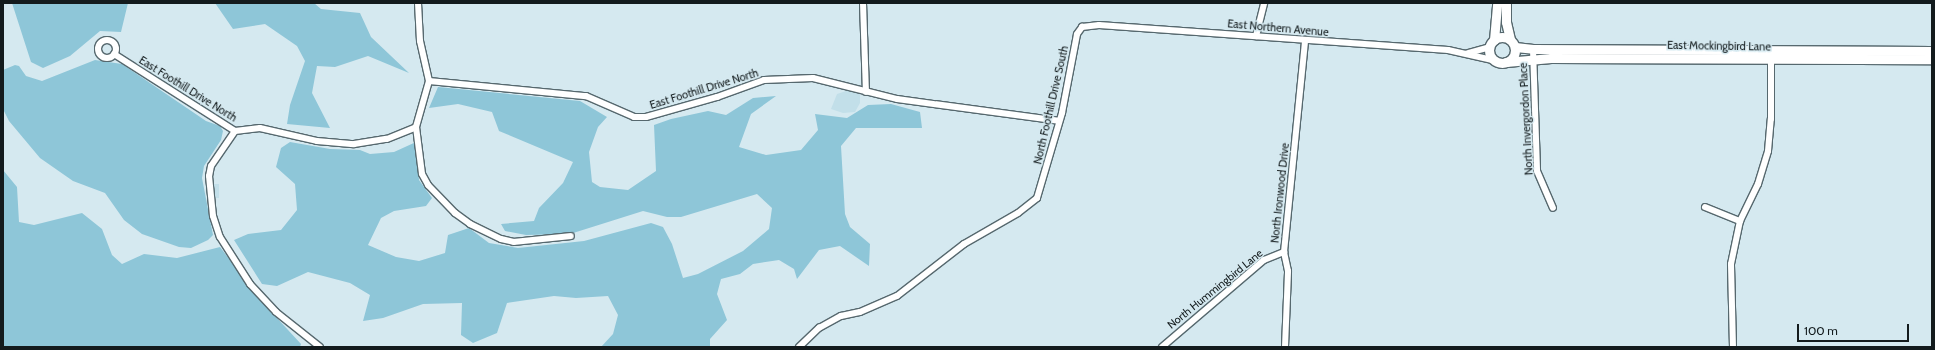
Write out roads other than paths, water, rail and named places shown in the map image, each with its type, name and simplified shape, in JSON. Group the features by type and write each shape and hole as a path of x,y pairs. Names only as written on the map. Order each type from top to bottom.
{"street":[{"path":"418,3 420,41 429,81 416,127 424,179 455,213 470,224 514,242 571,236"},
{"path":"863,3 866,92"},
{"path":"1256,36 1264,3"},
{"path":"1497,3 1491,55 1501,61 1514,54 1506,22 1506,3"},
{"name":"East Northern Avenue","path":"1087,26 1256,36 1305,41 1448,50 1501,61"},
{"name":"North Foothill Drive South","path":"799,347 820,328 841,316 860,312 897,296 964,244 1018,213 1037,198 1059,120 1078,34 1087,26"},
{"path":"1492,43 1502,37 1512,43"},
{"name":"North Ironwood Drive","path":"1285,347 1288,271 1284,252 1305,41"},
{"name":"East Northern Avenue","path":"1466,53 1492,43"},
{"name":"East Mockingbird Lane","path":"1512,43 1533,54"},
{"name":"East Mockingbird Lane","path":"1771,55 1932,51"},
{"name":"East Foothill Drive North","path":"114,54 235,131 260,128 316,141 354,144 387,139 416,127"},
{"name":"East Mockingbird Lane","path":"1501,61 1533,54 1771,55 1932,59"},
{"name":"North Invergordon Place","path":"1533,54 1537,171 1553,208"},
{"path":"1733,347 1731,264 1740,221 1758,184 1768,151 1771,119 1771,55"},
{"name":"East Foothill Drive North","path":"429,81 586,96 634,117 646,117 717,98 764,80 813,78 898,99 1059,120"},
{"path":"235,131 211,166 209,176 213,216 220,237 250,284 276,312 320,347"},
{"path":"1705,207 1740,221"},
{"name":"North Hummingbird Lane","path":"1162,347 1264,260 1284,252"}]}
